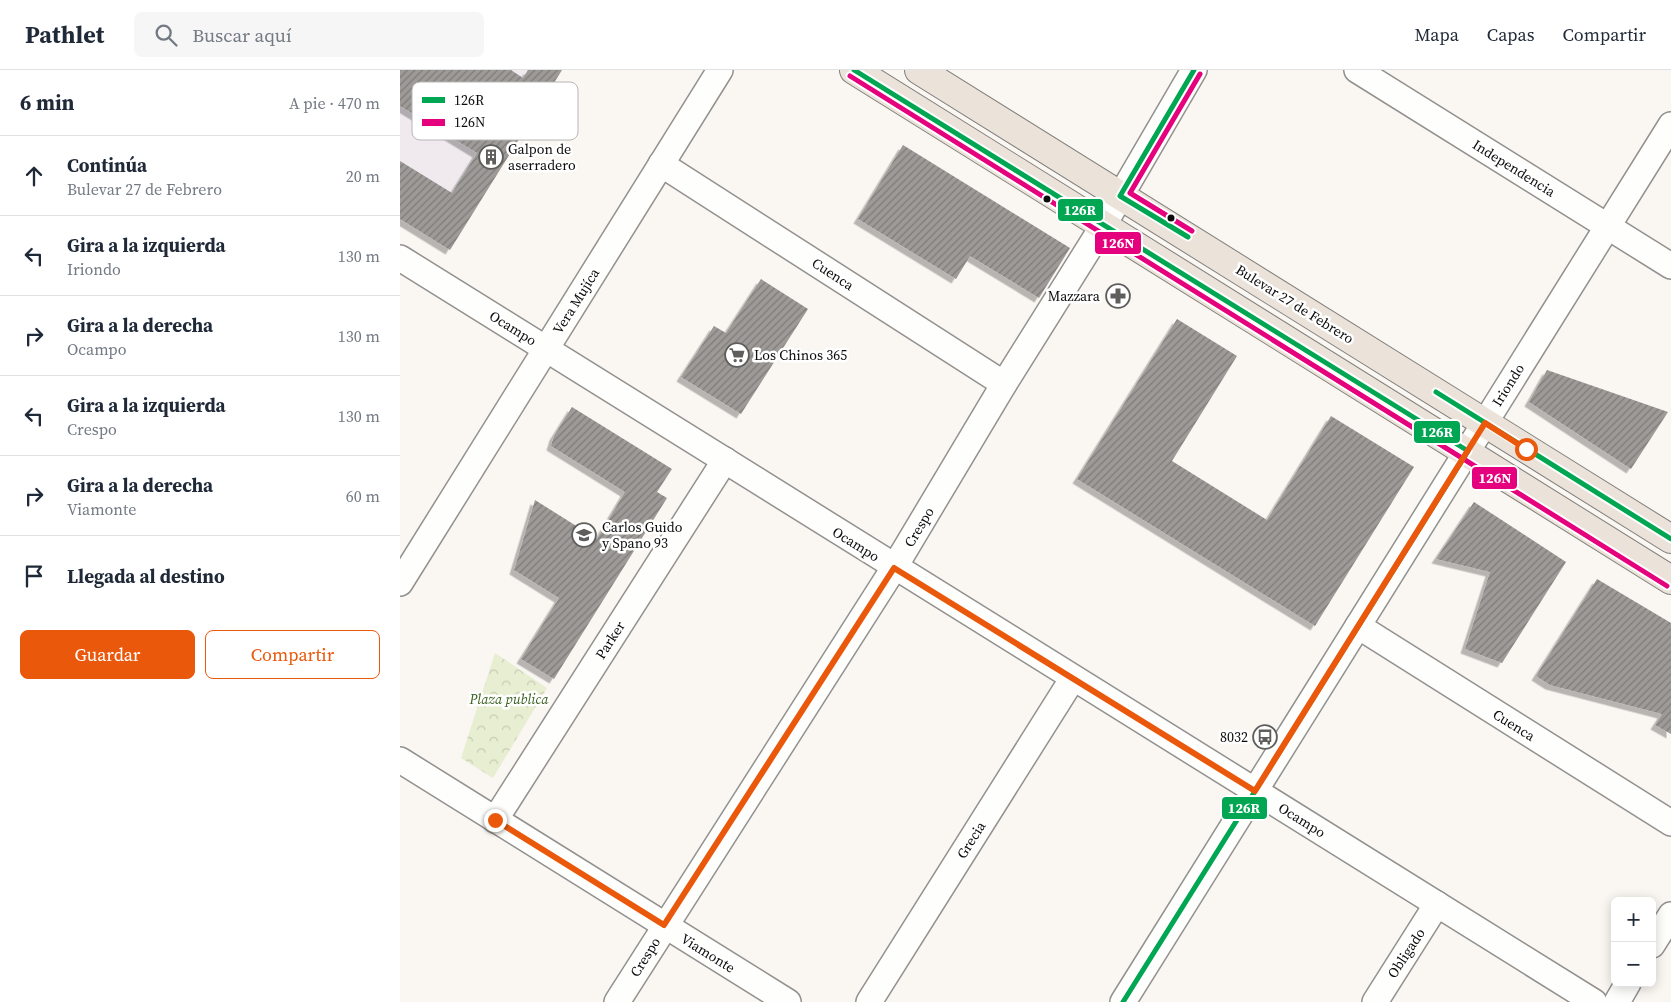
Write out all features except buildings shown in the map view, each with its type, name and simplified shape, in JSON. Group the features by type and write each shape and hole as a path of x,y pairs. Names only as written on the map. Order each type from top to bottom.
{"main road":[{"path":"854,70 1468,451 1671,580"},
{"name":"Bulevar 27 de Febrero","path":"919,70 1671,539"}],"street":[{"name":"Vera Mujíca","path":"400,583 720,70"},
{"name":"Crespo","path":"617,1002 664,925 894,568 1004,384 1103,226 1194,70"},
{"name":"Independencia","path":"1357,70 1671,266"},
{"name":"Iriondo","path":"1123,1002 1671,125"},
{"name":"Cuenca","path":"662,164 1004,384"},
{"name":"Ocampo","path":"400,258 725,460 894,568 1594,1002"},
{"name":"Parker","path":"495,820 725,460"},
{"name":"Cuenca","path":"1358,626 1671,823"},
{"name":"Grecia","path":"869,1002 1073,678"},
{"name":"Viamonte","path":"400,760 788,1002"},
{"name":"Obligado","path":"1375,1002 1437,904"},
{"path":"1654,942 1671,915"},
{"path":"1617,1002 1626,987"}],"shaded area":[{"path":"400,70 562,70 555,82 412,82 412,140 518,140 450,250 400,219"}],"green space":[{"name":"Plaza publica","path":"495,653 547,688 493,778 461,758"}],"transit line":[{"name":"126R","path":"854,70 1468,451 1123,1002"},
{"name":"126R","path":"1188,237 1120,196 1194,70"},
{"name":"126N","path":"1192,231 1130,193 1200,74"},
{"name":"126N","path":"850,76 1667,586"},
{"name":"126R","path":"1436,392 1671,539"}],"place":[{"name":"Galpon de aserradero","path":"491,157"},
{"name":"Mazzara","path":"1118,296"},
{"name":"Los Chinos 365","path":"737,355"},
{"name":"Carlos Guido y Spano 93","path":"584,535"},
{"name":"8032","path":"1265,737"}],"route":[{"path":"495,820 664,925 894,568 1255,791 1485,423 1526,449"}]}
